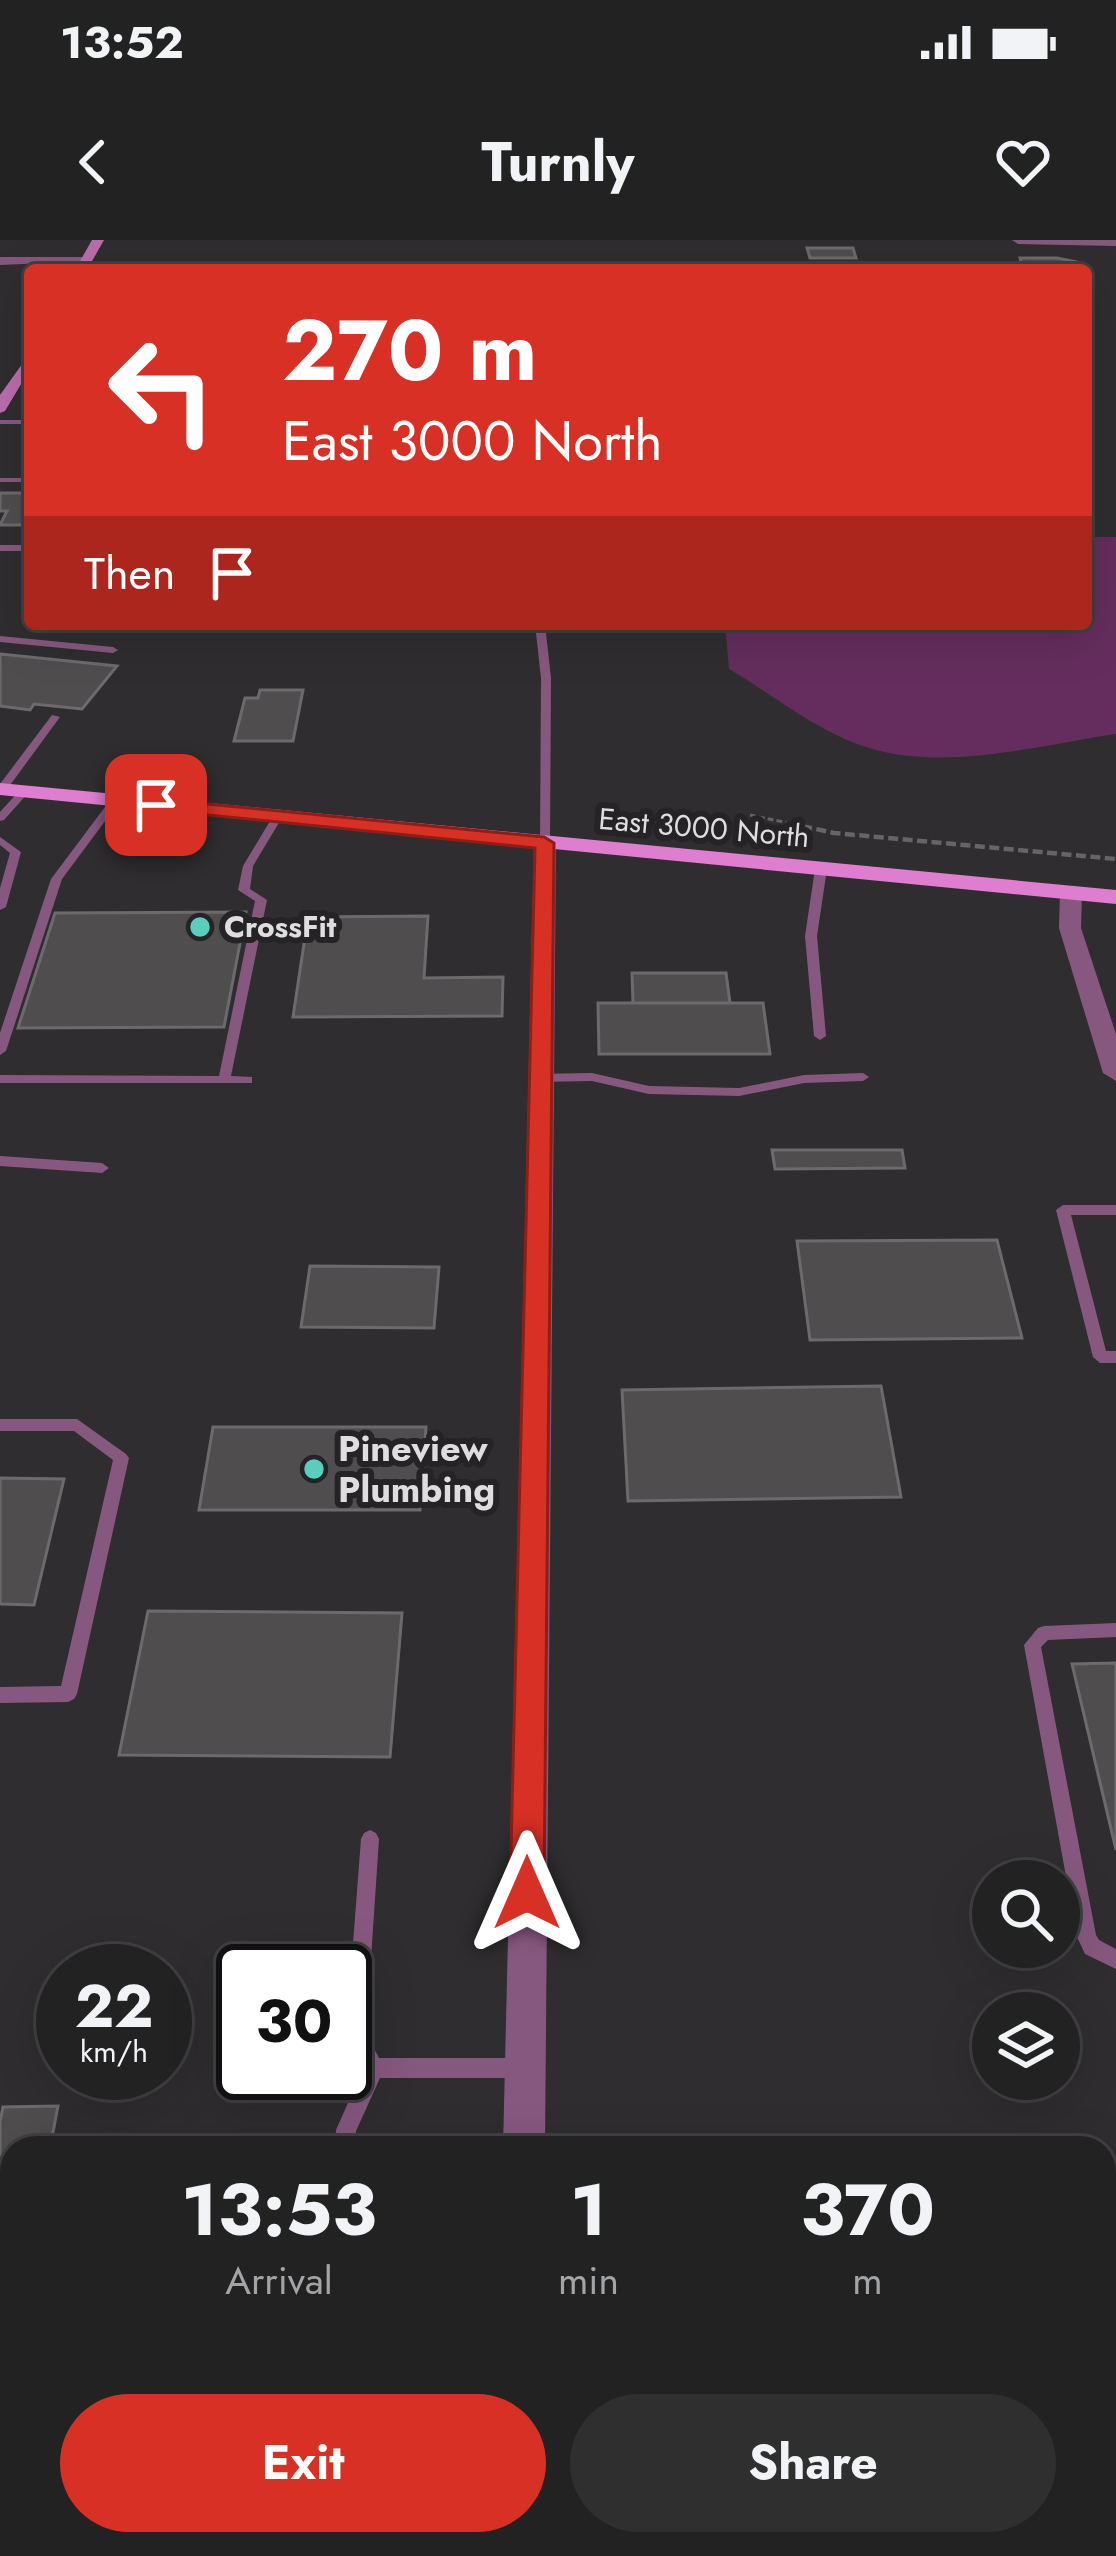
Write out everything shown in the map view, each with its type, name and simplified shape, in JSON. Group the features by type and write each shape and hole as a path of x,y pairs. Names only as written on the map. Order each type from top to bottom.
{"main road":[{"path":"0,408 8,380"},
{"name":"East 3000 North","path":"8,790 1116,897"}],"street":[{"path":"1018,240 1116,242"},
{"path":"0,261 62,264"},
{"path":"524,2136 544,843"},
{"path":"1071,893 1070,928 1116,1073"}],"lane":[{"path":"540,630 545,678 544,843"},
{"path":"0,639 113,650"},
{"path":"0,818 8,790 55,717"},
{"path":"0,1051 57,879 115,801"},
{"path":"224,1080 261,900 244,890 248,866 278,815"},
{"path":"0,840 16,852 0,907"},
{"path":"820,869 811,936 820,1036"},
{"path":"538,1078 592,1077 650,1090 739,1092 805,1078 863,1077"},
{"path":"0,1079 248,1080"},
{"path":"0,1162 103,1168"},
{"path":"1116,1210 1063,1210 1100,1357 1116,1357"},
{"path":"0,1425 77,1425 121,1458 68,1694 0,1695"},
{"path":"1116,1630 1044,1633 1032,1645 1087,1936 1092,1946 1116,1959"},
{"path":"370,1839 356,2035 374,2068"},
{"path":"374,2068 525,2068"},
{"path":"345,2136 374,2068"}],"path":[{"path":"750,814 834,833 1116,860"}],"shaded area":[{"path":"1092,537 1116,537 1116,734 996,754 905,756 837,735 729,669 726,630 1092,630"}],"building":[{"path":"807,248 853,248 856,258 810,258"},
{"path":"1020,258 1057,258 1078,264 1022,264"},
{"path":"0,493 24,493 24,525 0,525 7,511 0,511"},
{"path":"0,654 117,666 82,709 34,704 30,710 0,706"},
{"path":"260,690 303,690 293,741 234,741 245,698 258,698"},
{"path":"246,912 224,1027 18,1028 55,913"},
{"path":"428,916 424,978 503,977 502,1016 293,1017 308,917"},
{"path":"632,973 726,973 730,1003 633,1003"},
{"path":"598,1003 763,1003 770,1054 599,1054"},
{"path":"772,1150 902,1150 905,1168 775,1169"},
{"path":"997,1240 1022,1338 810,1340 797,1241"},
{"path":"310,1266 439,1267 434,1328 301,1327"},
{"path":"881,1386 901,1497 628,1501 622,1390"},
{"name":"Pineview Plumbing","path":"213,1427 426,1427 420,1510 199,1510"},
{"path":"0,1478 64,1479 34,1605 0,1604"},
{"path":"148,1611 402,1613 390,1757 119,1755"},
{"path":"1116,1663 1116,1850 1072,1664"},
{"path":"58,2106 52,2136 0,2136 3,2107"}],"place":[{"name":"CrossFit","path":"200,927"},
{"name":"Pineview Plumbing","path":"314,1469"}],"route":[{"path":"156,805 544,843 527,1893"}]}
